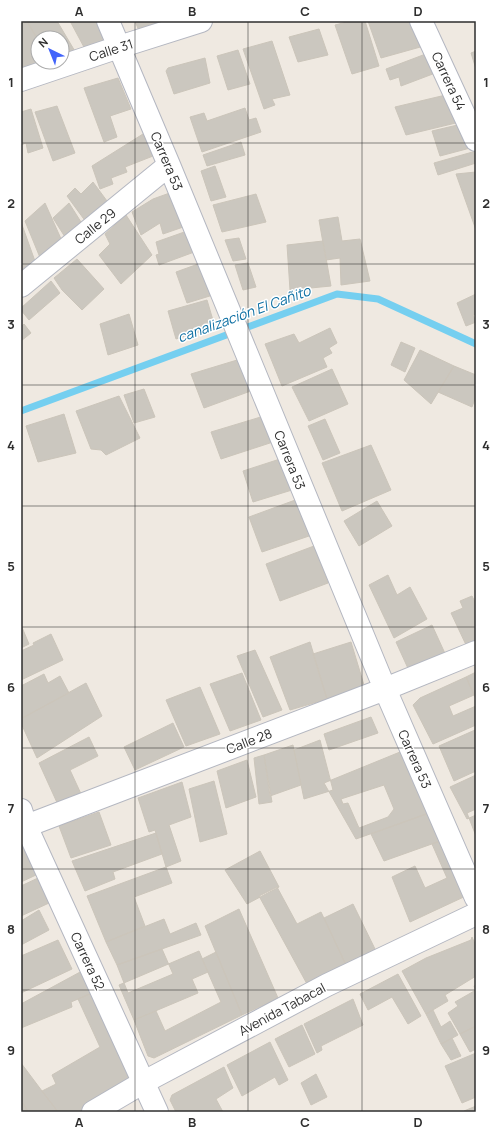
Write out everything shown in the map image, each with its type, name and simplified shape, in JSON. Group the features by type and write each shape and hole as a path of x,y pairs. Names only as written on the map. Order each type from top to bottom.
{"street":[{"name":"Carrera 53","path":"108,21 170,165 384,689 476,898"},
{"name":"Calle 31","path":"21,80 201,21"},
{"name":"Carrera 54","path":"421,21 476,140"},
{"name":"Calle 29","path":"21,286 170,165"},
{"name":"Calle 28","path":"23,821 384,689 476,652"},
{"name":"Carrera 52","path":"23,821 157,1112"},
{"name":"Avenida Tabacal","path":"93,1112 144,1082 327,985 476,914"}],"building":[{"path":"27,21 57,21 62,30 32,30"},
{"path":"70,21 104,21 114,38 85,49"},
{"path":"135,21 186,21 141,36"},
{"path":"351,21 365,21 379,66 352,74 335,25"},
{"path":"368,21 415,21 424,46 381,58"},
{"path":"27,22 32,30 30,30 30,69 25,71 21,64 21,24"},
{"path":"319,29 328,55 298,62 289,37"},
{"path":"272,41 290,95 272,99 275,105 264,109 243,49"},
{"path":"70,43 76,53 70,55"},
{"path":"238,50 250,84 228,90 217,56"},
{"path":"476,51 476,69 471,53"},
{"path":"431,52 438,72 401,86 399,77 390,80 386,69"},
{"path":"205,58 210,83 174,94 166,71 168,68"},
{"path":"118,78 131,109 110,116 117,137 104,142 84,88"},
{"path":"450,94 460,122 406,135 395,107"},
{"path":"57,106 75,153 53,161 35,112"},
{"path":"245,108 249,120 256,118 261,132 202,152 190,117 204,113 207,121"},
{"path":"31,109 43,148 28,153 26,143 21,145 21,112"},
{"path":"466,123 474,147 440,156 432,131"},
{"path":"143,134 153,156 125,167 127,172 111,178 113,184 100,189 92,166"},
{"path":"241,142 245,155 207,166 203,155"},
{"path":"476,151 476,163 438,175 434,163"},
{"path":"215,166 226,197 211,201 201,171"},
{"path":"476,172 476,230 456,174"},
{"path":"93,182 107,201 86,222 67,196 75,188 81,194"},
{"path":"178,190 189,225 163,234 160,223 141,235 132,212 153,199"},
{"path":"256,194 266,222 222,232 213,205"},
{"path":"45,203 62,241 41,260 25,221"},
{"path":"69,203 81,222 65,237 53,218"},
{"path":"126,215 152,255 121,284 99,255 110,244 105,234"},
{"path":"338,217 342,241 360,239 370,281 341,285 340,258 326,260 319,220"},
{"path":"21,222 36,264 21,276"},
{"path":"190,230 197,251 159,265 156,255 159,254 156,242"},
{"path":"239,238 246,259 233,261 225,240"},
{"path":"323,241 331,286 290,290 287,245"},
{"path":"77,259 104,289 82,310 62,290 54,278"},
{"path":"201,263 213,295 187,303 176,272"},
{"path":"248,263 256,287 243,290 235,265"},
{"path":"51,281 60,293 29,320 21,308"},
{"path":"476,294 476,314 473,315 476,322 466,326 457,303"},
{"path":"207,300 215,327 176,339 168,311"},
{"path":"129,314 138,345 108,355 100,324"},
{"path":"24,324 31,333 21,341 21,327"},
{"path":"330,328 337,343 329,348 332,353 323,358 327,367 282,386 265,344 294,334 299,343"},
{"path":"401,342 415,348 405,372 391,365"},
{"path":"420,350 454,366 431,404 404,380"},
{"path":"247,357 259,388 204,408 191,374"},
{"path":"454,366 476,375 476,396 472,407 438,392"},
{"path":"332,369 348,404 309,421 292,387"},
{"path":"144,389 155,417 134,423 124,395"},
{"path":"119,396 140,438 106,455 101,450 91,449 76,411"},
{"path":"64,414 76,453 38,462 26,426"},
{"path":"264,416 273,442 221,459 211,432"},
{"path":"325,419 340,453 323,460 308,426"},
{"path":"371,445 391,490 342,511 322,463"},
{"path":"283,458 292,490 253,502 243,471"},
{"path":"298,499 312,535 262,552 249,517"},
{"path":"377,501 392,526 359,546 344,521"},
{"path":"314,546 328,583 280,601 266,564"},
{"path":"388,575 397,595 410,587 427,619 394,638 369,585"},
{"path":"472,596 476,604 476,643 467,647 451,613 463,608 460,601"},
{"path":"21,625 29,644 21,648"},
{"path":"432,625 448,660 411,675 396,642"},
{"path":"51,634 63,660 21,680 21,651"},
{"path":"310,642 327,699 290,710 270,657"},
{"path":"351,642 364,685 327,699 313,654"},
{"path":"255,650 282,710 263,717 237,656"},
{"path":"476,672 476,699 466,677"},
{"path":"242,673 261,720 230,731 210,684"},
{"path":"44,674 48,683 60,676 69,693 22,718 21,686"},
{"path":"466,677 474,695 449,706 453,716 476,706 476,725 433,744 413,705 420,698"},
{"path":"86,683 102,716 37,758 21,723 21,719"},
{"path":"200,687 220,734 186,746 166,700"},
{"path":"371,717 378,733 329,750 324,734"},
{"path":"173,723 184,747 135,770 124,747"},
{"path":"475,730 476,771 454,781 439,746"},
{"path":"89,737 98,756 70,770 82,796 59,807 39,763"},
{"path":"320,740 333,790 304,799 294,750"},
{"path":"293,745 301,785 270,796 264,755"},
{"path":"400,752 429,813 356,839 324,783","holes":["384,785 394,809 388,817 359,828 348,803 343,804 341,799"]},
{"path":"264,755 272,802 259,804 254,758"},
{"path":"247,760 256,797 226,808 217,771"},
{"path":"476,775 476,815 467,819 450,787"},
{"path":"214,781 227,834 200,842 189,789"},
{"path":"182,782 191,817 169,825 181,861 166,867 155,830 149,832 138,798"},
{"path":"476,809 476,836 467,813"},
{"path":"99,812 111,845 71,858 59,826"},
{"path":"429,813 443,840 384,861 371,834"},
{"path":"156,833 162,854 113,872 115,879 85,891 72,861"},
{"path":"443,840 468,895 410,922 392,877 415,866 425,888 447,878 432,844"},
{"path":"21,842 36,875 21,882"},
{"path":"260,851 279,887 247,904 225,870"},
{"path":"166,867 172,883 134,897 145,926 106,942 87,896"},
{"path":"38,878 49,903 21,916 21,886"},
{"path":"277,887 297,924 321,912 346,965 307,984 259,896"},
{"path":"353,904 376,951 346,965 324,918"},
{"path":"239,909 278,998 242,1015 205,926"},
{"path":"39,910 49,930 21,945 21,921"},
{"path":"164,919 170,934 196,923 201,935 117,965 106,942"},
{"path":"472,937 476,946 476,976 445,995 448,1001 426,1014 402,971 426,958 471,940"},
{"path":"58,940 72,969 21,993 21,956"},
{"path":"162,949 173,974 128,993 117,965"},
{"path":"199,951 208,972 192,979 198,993 134,1020 119,985"},
{"path":"216,952 242,1015 154,1058 148,1056 134,1020 156,1011 165,1031 221,1002 202,959"},
{"path":"82,971 92,993 71,1002 72,1007 21,1028 21,1004"},
{"path":"398,974 421,1016 408,1024 392,997 368,1010 360,994"},
{"path":"476,990 476,1026 460,1034 448,1013 458,1006 455,1002"},
{"path":"92,993 133,1080 79,1112 58,1112 42,1091 56,1084 52,1075 100,1047 78,999"},
{"path":"353,999 363,1025 321,1046 322,1050 317,1053 304,1024"},
{"path":"433,1010 441,1027 450,1021 458,1035 441,1044 426,1014"},
{"path":"302,1025 315,1054 289,1067 275,1039"},
{"path":"476,1026 476,1049 470,1052 460,1034"},
{"path":"452,1038 461,1056 451,1060 441,1044"},
{"path":"270,1042 288,1080 279,1085 275,1077 242,1096 227,1065"},
{"path":"476,1053 476,1097 462,1103 445,1066"},
{"path":"21,1063 58,1112 28,1112 21,1099"},
{"path":"224,1067 233,1088 216,1099 223,1112 176,1112 170,1100 172,1095"},
{"path":"316,1074 327,1097 311,1105 301,1083"},
{"path":"23,1103 28,1112 21,1112 21,1104"},
{"path":"476,1106 476,1112 464,1112 464,1111"}],"waterway":[{"name":"canalización El Cañito","path":"21,411 337,294 378,299 476,344"}]}
